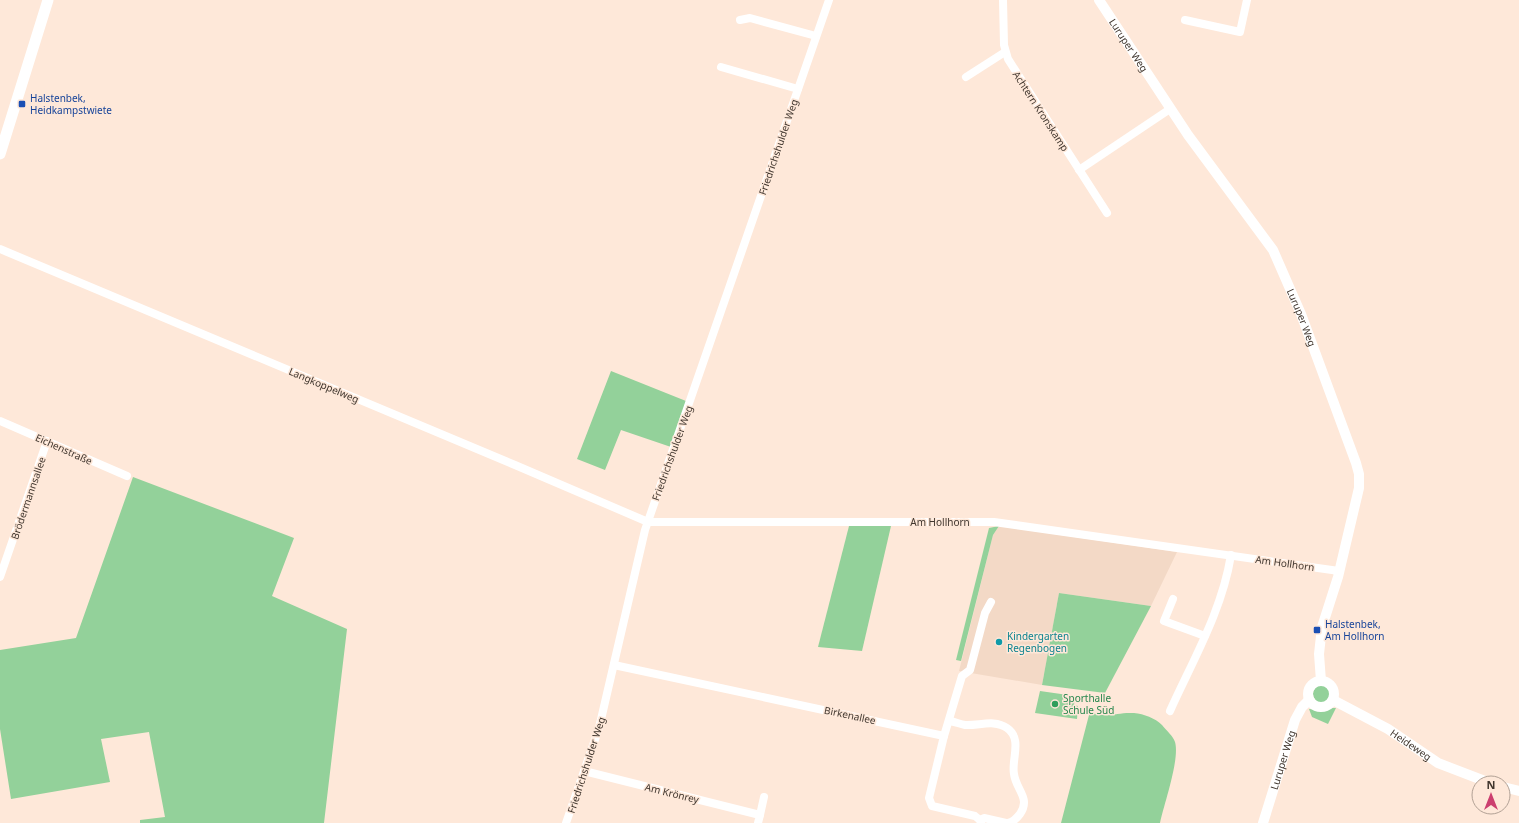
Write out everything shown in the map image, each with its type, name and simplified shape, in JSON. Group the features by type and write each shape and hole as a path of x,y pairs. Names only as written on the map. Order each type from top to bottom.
{"main road":[{"path":"0,154 48,0"}],"street":[{"name":"Friedrichshulder Weg","path":"566,823 599,728 648,522 829,0"},
{"name":"Achtern Kronskamp","path":"1003,0 1005,52 1107,213"},
{"name":"Luruper Weg","path":"1099,0 1170,109 1273,250 1301,314 1356,463 1360,480 1358,497 1320,637 1319,654 1321,681"},
{"path":"1185,20 1240,32 1247,0"},
{"path":"740,20 750,18 816,36"},
{"path":"966,77 1005,52"},
{"name":"Friedrichshulder Weg","path":"721,67 798,89"},
{"path":"1079,170 1170,109"},
{"name":"Langkoppelweg","path":"0,249 648,522"},
{"name":"Eichenstraße","path":"0,421 128,476"},
{"name":"Brödermannsallee","path":"0,577 47,441"},
{"name":"Am Hollhorn","path":"648,522 994,522 1339,570"},
{"path":"1170,711 1220,601 1231,555"},
{"path":"1173,599 1164,621 1205,636"},
{"path":"950,721 965,725 996,724 1008,729 1013,735 1015,750 1014,775 1024,798 1024,803 1019,815 1007,823 984,818 981,821 975,816 932,806 929,798 944,736 950,721 962,676 970,670 984,613 991,602"},
{"name":"Birkenallee","path":"614,665 944,736"},
{"path":"1321,681 1330,684 1335,692 1333,700 1326,706 1321,707 1312,704 1308,696 1310,687 1321,681"},
{"name":"Luruper Weg","path":"1264,823 1295,720 1302,707 1309,700"},
{"name":"Heideweg","path":"1333,700 1388,729 1438,763 1471,776"},
{"name":"Am Krönrey","path":"584,771 759,819 764,797"}],"shaded area":[{"path":"999,526 1177,552 1151,606 1059,593 1042,685 959,671 993,535"}],"green space":[{"path":"611,371 686,401 671,447 621,430 605,470 577,459"},
{"path":"133,477 294,538 272,596 347,629 324,823 140,823 140,820 165,817 149,732 101,739 110,782 11,799 0,729 0,650 76,638"},
{"path":"849,526 891,526 862,651 818,647"},
{"path":"999,526 993,535 961,661 956,660 989,528"},
{"path":"1059,593 1151,606 1105,693 1042,685"},
{"path":"1322,685 1328,688 1331,694 1328,700 1322,703 1316,700 1313,694 1316,688"},
{"name":"Sporthalle Schule Süd","path":"1040,691 1075,696 1074,705 1078,706 1077,719 1035,713"},
{"path":"1336,708 1328,724 1312,717 1309,709 1322,710"},
{"path":"1092,713 1109,715 1134,713 1145,715 1153,718 1162,725 1173,738 1176,750 1174,770 1160,823 1061,823 1089,715"}],"place":[{"name":"Halstenbek, Heidkampstwiete","path":"22,104"},
{"name":"Halstenbek, Am Hollhorn","path":"1317,630"},
{"name":"Kindergarten Regenbogen","path":"999,642"},
{"name":"Sporthalle Schule Süd","path":"1055,704"}]}
